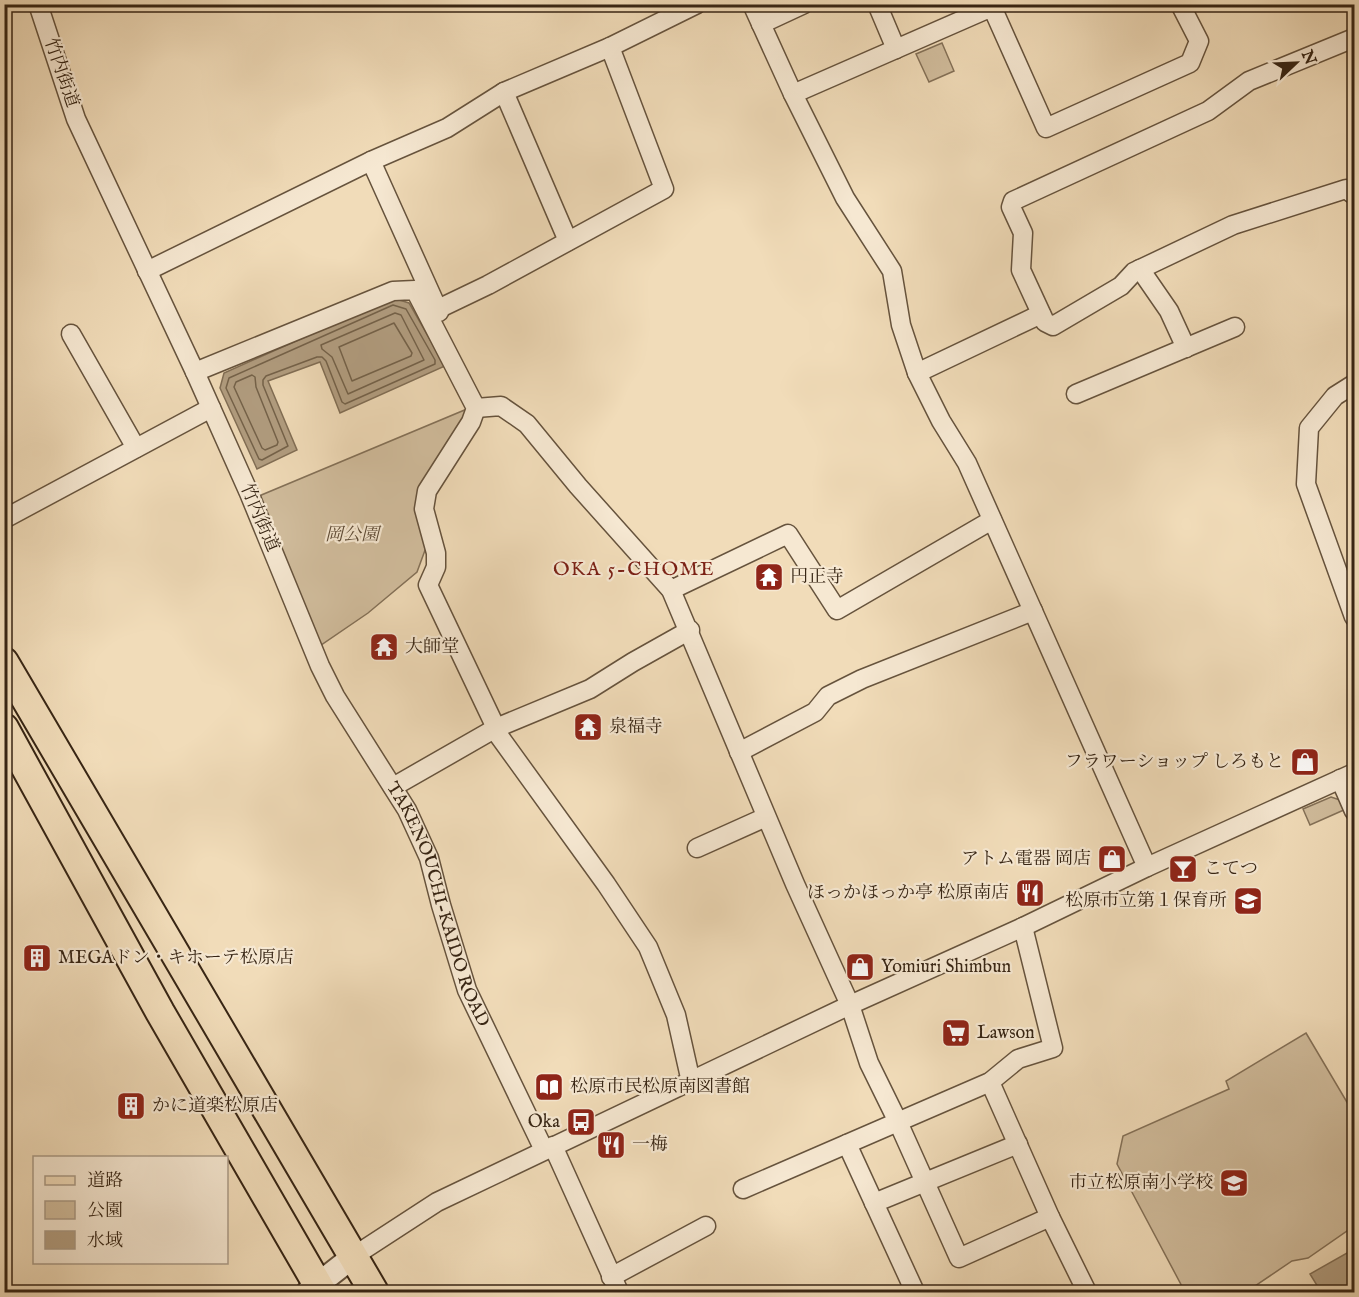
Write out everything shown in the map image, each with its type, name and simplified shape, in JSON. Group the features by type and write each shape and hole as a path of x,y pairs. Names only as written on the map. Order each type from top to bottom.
{"main road":[{"path":"4,662 374,1293"},
{"path":"9,737 316,1290"}],"street":[{"name":"竹内街道","path":"38,4 76,119 249,493 320,666 362,742 393,787"},
{"path":"147,271 371,162 447,128 504,93 610,47 697,4"},
{"path":"752,4 793,94 845,198 892,271 901,325 917,373 941,421 966,463 1147,867"},
{"path":"761,24 804,4"},
{"path":"877,4 896,49"},
{"path":"793,94 992,7 1046,128 1190,63 1199,41 1180,4"},
{"path":"1354,38 1249,81 1208,111 1013,201 1011,207 1023,233 1021,270 1041,314 1045,321 1053,326 1122,286 1134,272 1233,225 1346,189 1354,195"},
{"path":"438,309 488,285 664,189 610,47"},
{"path":"504,93 568,241"},
{"path":"371,162 449,334 453,360"},
{"path":"1140,269 1169,311 1186,348"},
{"path":"195,372 393,291 415,290 476,408 471,422 427,491 424,509 436,553 436,567 428,585 495,729 606,884 648,947 676,1015 691,1082"},
{"path":"917,373 1041,314"},
{"path":"1076,394 1235,327"},
{"path":"71,334 136,448"},
{"path":"1354,384 1335,396 1310,428 1306,484 1354,617"},
{"path":"476,408 501,406 527,424 578,486 671,590 690,630 766,817 850,1005 870,1063 959,1258 1050,1217"},
{"path":"4,519 211,408"},
{"path":"671,590 788,534 837,610 992,520"},
{"path":"739,752 815,712 828,696 862,679 1033,611"},
{"path":"393,787 495,729 590,689 690,630"},
{"path":"316,1290 354,1256 437,1202 850,1005 1023,927 1147,867 1347,776 1354,811"},
{"name":"TAKENOUCHI-KAIDO ROAD","path":"393,787 407,810 429,858 467,990 549,1148 615,1285"},
{"path":"697,848 766,817"},
{"path":"743,1189 990,1082 1018,1059 1053,1048 1023,927"},
{"path":"990,1082 1050,1217 1087,1293"},
{"path":"847,1144 915,1293"},
{"path":"874,1203 1018,1144"},
{"path":"615,1285 706,1226"}],"green space":[{"path":"942,43 954,71 929,82 916,54"},
{"name":"岡公園","path":"467,409 470,412 435,463 428,542 417,572 368,613 321,645 259,496"},
{"path":"1331,797 1343,801 1346,809 1310,825 1303,809"},
{"path":"1306,1033 1354,1114 1354,1226 1308,1258 1292,1261 1246,1292 1185,1292 1117,1164 1123,1136 1229,1089 1226,1081"}],"water":[{"path":"393,298 409,303 445,366 340,413 320,362 268,381 297,450 257,469 220,388 224,373"},
{"path":"1354,1249 1354,1285 1342,1292 1321,1292 1310,1274"}],"place":[{"name":"円正寺","path":"769,577"},
{"name":"大師堂","path":"384,647"},
{"name":"泉福寺","path":"588,727"},
{"name":"フラワーショップ しろもと","path":"1305,762"},
{"name":"アトム電器 岡店","path":"1112,859"},
{"name":"こてつ","path":"1183,869"},
{"name":"ほっかほっか亭 松原南店","path":"1030,893"},
{"name":"松原市立第１保育所","path":"1248,901"},
{"name":"MEGAドン・キホーテ松原店","path":"37,958"},
{"name":"Yomiuri Shimbun","path":"860,967"},
{"name":"Lawson","path":"956,1033"},
{"name":"松原市民松原南図書館","path":"549,1087"},
{"name":"かに道楽松原店","path":"131,1106"},
{"name":"Oka","path":"581,1122"},
{"name":"一梅","path":"611,1145"},
{"name":"市立松原南小学校","path":"1234,1183"}],"district":[{"name":"OKA 5-CHOME","path":"634,569"}]}
